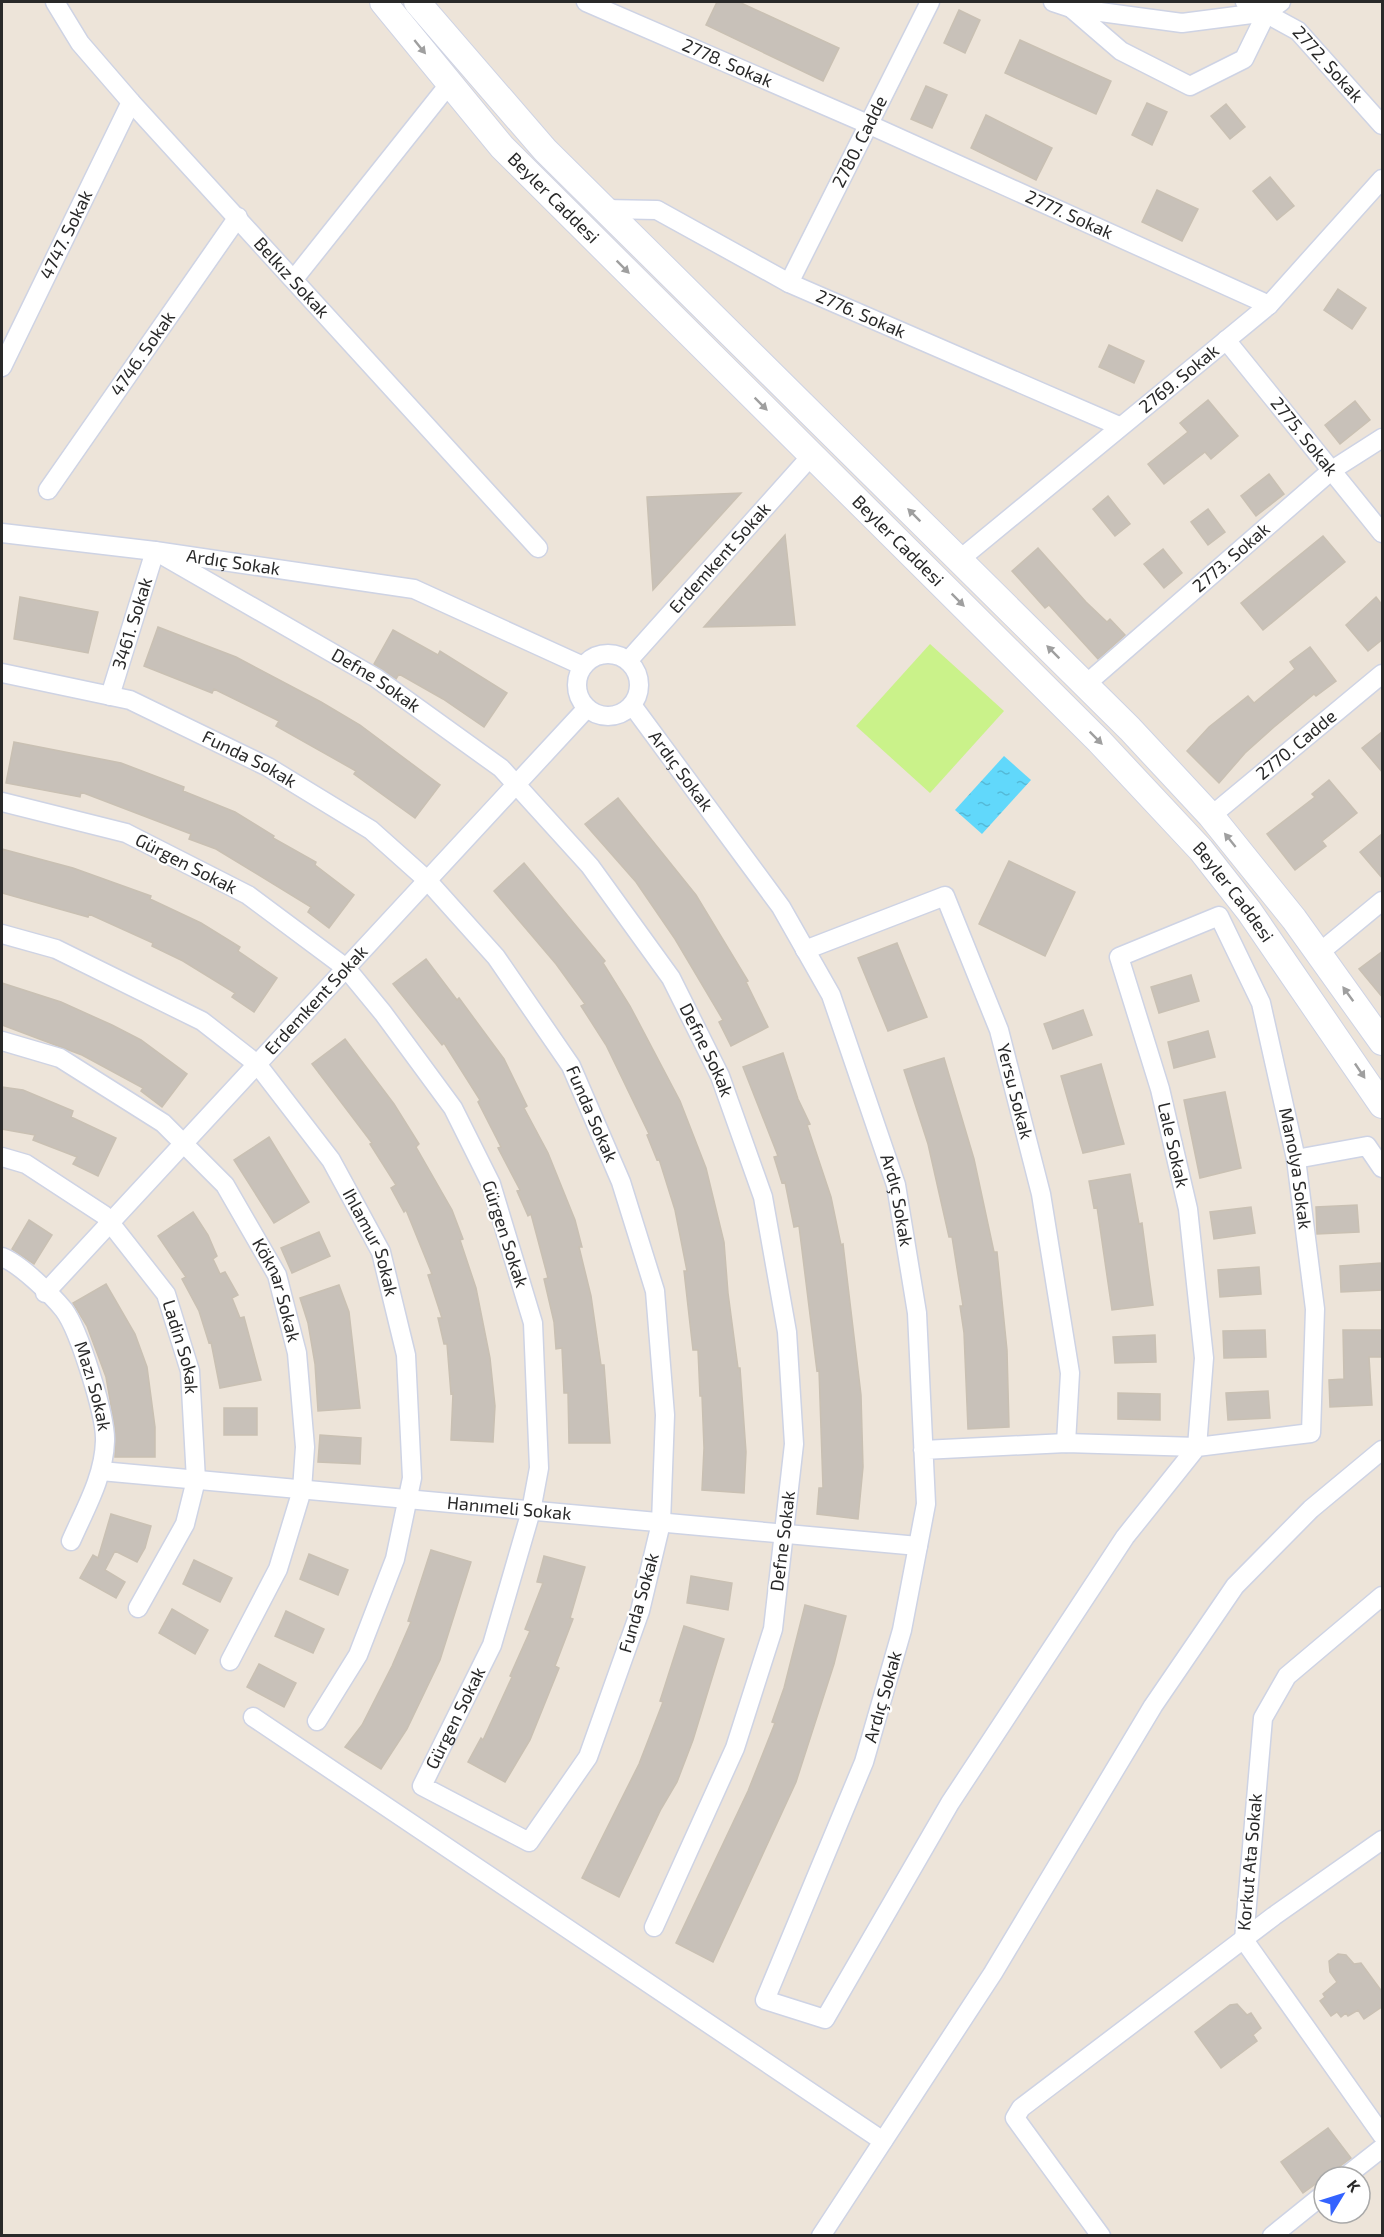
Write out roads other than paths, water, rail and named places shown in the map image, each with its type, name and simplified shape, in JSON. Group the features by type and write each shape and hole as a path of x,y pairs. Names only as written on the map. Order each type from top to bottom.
{"main road":[{"name":"Beyler Caddesi","path":"383,2 502,147 1099,741 1201,850 1249,910 1383,1105"},
{"name":"Beyler Caddesi","path":"417,2 544,150 1085,685 1211,816 1318,953 1383,1042"},
{"path":"812,455 831,434"},
{"path":"938,580 959,560"}],"street":[{"name":"Belkız Sokak","path":"55,2 80,43 131,102 538,548"},
{"name":"2778. Sokak","path":"586,2 870,125"},
{"name":"2780. Cadde","path":"789,283 930,2"},
{"path":"1053,2 1071,8 1182,22 1274,7"},
{"name":"2772. Sokak","path":"1245,2 1274,7 1383,125"},
{"path":"1071,8 1121,51 1190,86 1244,59 1274,7"},
{"path":"294,279 450,83"},
{"name":"4747. Sokak","path":"2,367 131,102"},
{"name":"2777. Sokak","path":"870,125 1269,305"},
{"name":"2769. Sokak","path":"959,560 1119,426 1269,305 1383,179"},
{"name":"2776. Sokak","path":"604,209 657,210 789,283 1119,426"},
{"name":"4746. Sokak","path":"48,490 238,217"},
{"name":"2775. Sokak","path":"1226,340 1383,533"},
{"name":"2773. Sokak","path":"1085,685 1332,470 1383,438"},
{"name":"Erdemkent Sokak","path":"628,661 812,455"},
{"name":"Defne Sokak","path":"2,533 155,551 376,678 501,768 590,866 670,978 720,1076 763,1197 788,1332 794,1444 773,1629 735,1748 654,1927"},
{"name":"Ardıç Sokak","path":"155,551 414,589 583,666"},
{"name":"3461. Sokak","path":"110,696 155,551"},
{"path":"599,654 619,655 628,661 639,677 637,697 632,705 615,716 595,714 581,701 577,683 583,666 599,654"},
{"name":"Funda Sokak","path":"2,673 130,700 268,767 370,830 427,880 496,957 572,1066 621,1182 654,1291 665,1415 661,1523 640,1611 588,1757 529,1842"},
{"name":"2770. Cadde","path":"1211,816 1383,674"},
{"name":"Ardıç Sokak","path":"632,705 781,907 831,994 896,1185 917,1313 926,1504 902,1630 864,1762 765,2000 825,2019 950,1803 1125,1537 1197,1447"},
{"name":"Erdemkent Sokak","path":"45,1293 587,708"},
{"name":"Gürgen Sokak","path":"2,802 126,833 248,895 346,968 383,1013 453,1108 491,1184 533,1323 539,1467 531,1511 492,1645 422,1786 529,1842"},
{"name":"Yersu Sokak","path":"805,950 945,896 999,1030 1041,1194 1070,1373 1066,1443"},
{"path":"1318,953 1383,901"},
{"name":"Manolya Sokak","path":"1197,1447 1311,1433 1315,1309 1296,1159 1261,1003 1219,916"},
{"name":"Lale Sokak","path":"1197,1447 1204,1358 1188,1209 1160,1089 1119,957 1219,916"},
{"name":"Ihlamur Sokak","path":"2,934 56,949 202,1021 257,1064 331,1160 381,1252 406,1355 412,1478 395,1559 358,1655 317,1721"},
{"name":"Köknar Sokak","path":"2,1041 60,1058 164,1123 225,1185 277,1275 297,1353 305,1447 302,1490 278,1569 230,1661"},
{"path":"1296,1159 1367,1146 1383,1168"},
{"name":"Ladin Sokak","path":"2,1157 26,1164 104,1215 166,1294 190,1371 196,1480 185,1524 138,1608"},
{"name":"Mazı Sokak","path":"2,1257 13,1261 65,1311 93,1377 106,1440 101,1472 70,1541"},
{"path":"923,1450 1066,1443 1197,1447"},
{"path":"821,2235 993,1973 1153,1706 1234,1586 1311,1509 1383,1450"},
{"name":"Hanımeli Sokak","path":"101,1472 918,1546"},
{"name":"Korkut Ata Sokak","path":"1383,1596 1287,1676 1263,1718 1244,1940 1383,2135"},
{"path":"254,1717 883,2141"},
{"path":"1101,2235 1015,2118 1021,2108 1244,1940 1383,1840"},
{"path":"1361,2165 1383,2148"},
{"path":"1272,2235 1312,2203"}],"water":[{"path":"1004,756 1031,780 982,834 955,810"}]}
